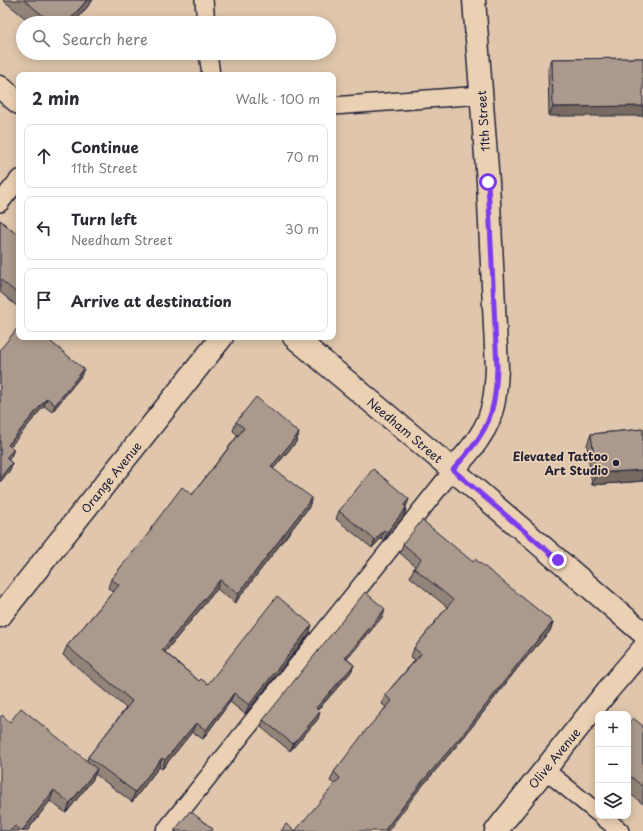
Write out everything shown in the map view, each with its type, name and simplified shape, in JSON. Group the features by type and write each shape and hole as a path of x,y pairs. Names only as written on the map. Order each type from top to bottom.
{"street":[{"name":"11th Street","path":"453,470 475,444 484,430 491,412 496,387 497,368 489,197 474,0"},
{"path":"0,87 16,100"},
{"name":"Orange Avenue","path":"0,616 220,340"},
{"name":"Needham Street","path":"298,340 453,470 643,633"},
{"name":"Olive Avenue","path":"496,831 608,690 643,649"}],"lane":[{"path":"204,0 205,16"},
{"path":"209,60 211,72"},
{"path":"336,106 481,95"},
{"path":"0,202 16,183"},
{"path":"165,831 453,470"},
{"path":"545,770 595,811"},
{"path":"606,819 620,831"}],"building":[{"path":"24,0 87,0 73,16 43,16"},
{"path":"643,58 643,106 553,107 552,59"},
{"path":"0,220 15,233 16,232 16,292 0,279"},
{"path":"16,330 16,340 53,340 51,342 84,369 55,405 47,398 8,445 14,449 6,458 12,463 0,478 0,350"},
{"path":"256,397 299,433 271,467 312,498 238,594 220,580 162,650 199,681 201,679 208,684 277,596 312,625 249,705 234,693 206,730 196,723 165,760 162,758 135,792 88,757 132,701 67,646 119,585 111,579 152,529 151,528 182,487 192,495 244,428 236,422"},
{"name":"Elevated Tattoo Art Studio","path":"643,429 643,470 596,473 591,434"},
{"path":"373,469 409,499 404,505 406,508 387,532 384,530 375,540 339,511"},
{"path":"422,520 473,562 475,559 553,622 524,656 468,728 422,782 384,831 295,831 340,778 334,772 366,730 392,701 385,695 421,654 414,648 453,600 414,568 421,559 403,544"},
{"path":"365,592 385,609 345,658 354,665 316,708 320,712 293,744 263,720"},
{"path":"21,708 97,769 70,803 54,790 22,831 15,826 10,831 0,831 0,718 2,715 10,722"},
{"path":"633,718 643,726 643,787 631,777 631,720"},
{"path":"190,811 213,829 212,831 174,831"},
{"path":"286,824 295,831 281,831"}],"place":[{"name":"Elevated Tattoo Art Studio","path":"616,463"}],"route":[{"path":"488,182 497,368 496,392 488,423 475,444 453,470 558,560"}]}
